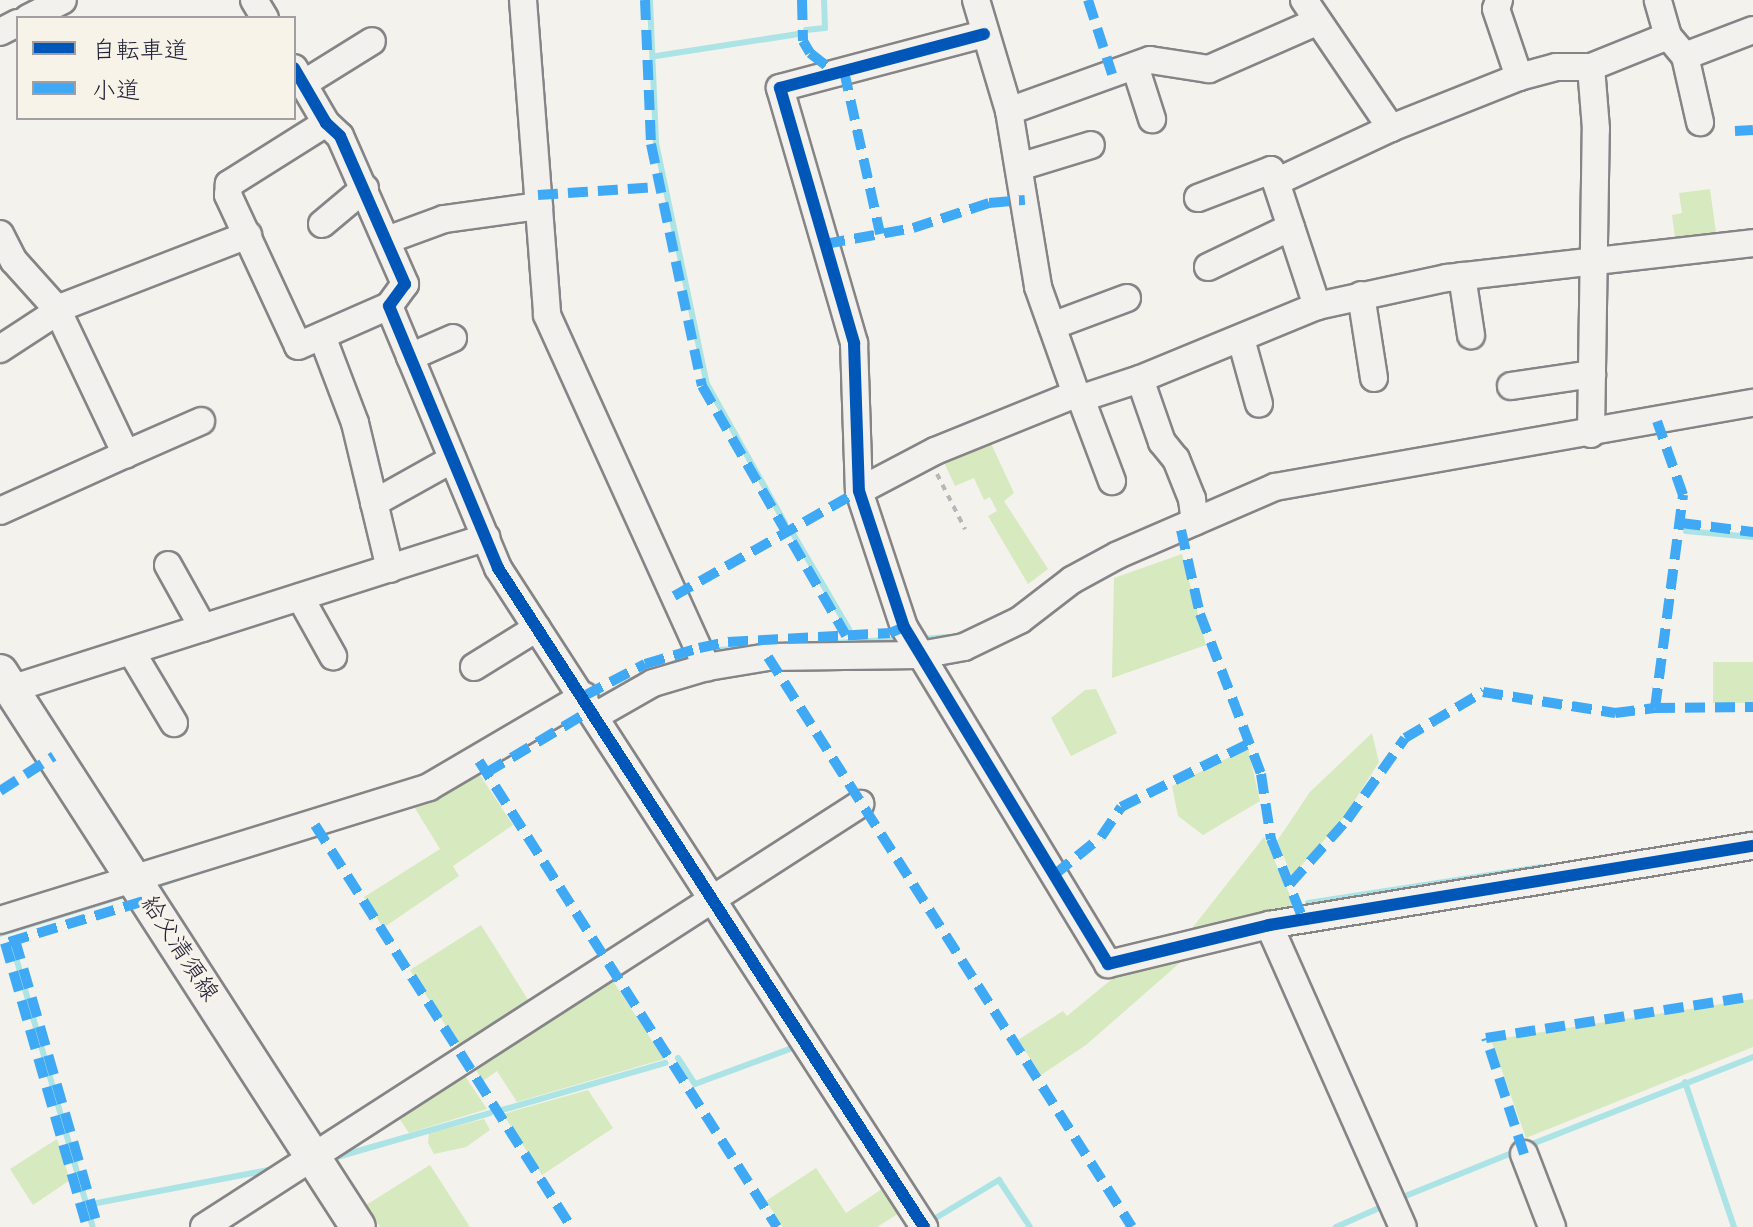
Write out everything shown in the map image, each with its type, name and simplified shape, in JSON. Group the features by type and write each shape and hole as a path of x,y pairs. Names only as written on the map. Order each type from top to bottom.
{"main road":[{"name":"給父清須線","path":"6,680 358,1227"}],"street":[{"path":"32,16 63,0"},
{"path":"523,0 547,315 707,667"},
{"path":"976,0 1009,111 1038,287 1112,481"},
{"path":"1499,0 1496,9 1519,77"},
{"path":"1658,0 1677,46 1700,122"},
{"path":"1009,111 1150,60 1209,69 1310,11 1391,128"},
{"path":"1276,182 1391,128 1519,77 1556,67 1591,67 1753,30"},
{"path":"984,34 780,88 854,343 859,491 904,627 1108,964 1269,925 1753,846"},
{"path":"326,123 229,184 228,195 298,346 389,306 405,284 340,136 326,123 299,76 372,41"},
{"path":"1135,66 1152,119"},
{"path":"1591,67 1596,129 1591,434"},
{"path":"1019,167 1091,145"},
{"path":"1198,198 1271,170 1317,306"},
{"path":"322,224 365,188"},
{"path":"387,240 444,219 539,206"},
{"path":"1208,267 1291,227"},
{"path":"0,234 7,265 57,310 126,454"},
{"path":"0,349 57,310 248,235"},
{"path":"1259,404 1239,334 1317,306 1462,276 1753,243"},
{"path":"1462,276 1471,335"},
{"path":"1361,295 1374,378"},
{"path":"1052,326 1127,298"},
{"path":"389,306 498,568 714,897 924,1227"},
{"path":"322,336 355,423 390,569"},
{"path":"410,357 453,338"},
{"path":"859,491 928,455 1078,395 1140,379 1241,339"},
{"path":"1511,386 1592,374"},
{"path":"1140,379 1162,442 1176,459 1192,499 1195,522"},
{"path":"0,920 135,881 429,787 590,706 707,667 768,657 920,655 990,638 1072,580 1275,487 1591,434 1753,403"},
{"path":"0,511 201,421"},
{"path":"374,503 453,459"},
{"path":"6,680 131,651 486,537"},
{"path":"168,565 203,628"},
{"path":"300,597 333,656"},
{"path":"474,667 537,628"},
{"path":"131,651 174,723"},
{"path":"204,1227 860,804"},
{"path":"1269,925 1397,1211"},
{"path":"1524,1154 1552,1227"}],"path":[{"path":"928,455 965,529"}],"green space":[{"path":"1710,189 1717,240 1676,245 1672,215 1682,213 1679,193"},
{"path":"988,437 1014,493 1004,501 1048,569 1028,584 988,516 997,511 990,497 984,500 974,478 955,486 942,458"},
{"path":"1182,554 1206,645 1112,678 1114,578"},
{"path":"1713,662 1753,662 1753,703 1713,703"},
{"path":"1096,689 1117,733 1071,756 1051,718 1085,690"},
{"path":"1372,733 1379,762 1343,819 1292,876 1277,841 1310,792"},
{"path":"1248,748 1260,801 1203,835 1178,816 1172,786"},
{"path":"480,775 513,825 453,866 459,876 383,928 364,897 440,849 413,805"},
{"path":"1264,837 1293,902 1290,909 1185,937"},
{"path":"481,925 532,1006 468,1049 458,1045 410,970"},
{"path":"1190,954 1086,1045 1041,1075 1018,1040 1063,1011 1067,1016 1123,970"},
{"path":"611,978 664,1059 517,1102 497,1071 483,1081 474,1067"},
{"path":"1753,999 1753,1047 1526,1138 1491,1040"},
{"path":"463,1073 487,1109 409,1133 395,1112"},
{"path":"588,1090 613,1128 542,1175 503,1114"},
{"path":"484,1119 490,1130 466,1147 434,1154 428,1143 429,1133"},
{"path":"57,1139 70,1180 33,1205 10,1169"},
{"path":"430,1165 470,1227 380,1227 366,1205"},
{"path":"816,1168 846,1213 891,1183 907,1208 877,1227 783,1227 766,1201"}],"waterway":[{"path":"650,0 656,143 707,384 785,523"},
{"path":"806,30 825,28 824,0"},
{"path":"656,56 798,34"},
{"path":"1686,531 1753,537"},
{"path":"792,532 849,629"},
{"path":"924,639 948,637"},
{"path":"717,650 900,639"},
{"path":"595,700 683,659"},
{"path":"1308,903 1541,867"},
{"path":"161,884 184,876"},
{"path":"0,934 122,896"},
{"path":"13,947 93,1227"},
{"path":"678,1058 695,1084 798,1046"},
{"path":"1527,1146 1753,1057"},
{"path":"502,1110 665,1063"},
{"path":"1685,1082 1734,1227"},
{"path":"337,1157 490,1113"},
{"path":"1398,1199 1517,1151"},
{"path":"97,1203 274,1169"},
{"path":"929,1222 999,1180 1030,1227"},
{"path":"1336,1227 1388,1204"}],"marked path":[{"path":"645,0 651,144 702,386 846,635"},
{"path":"802,0 803,41 810,53 836,73"},
{"path":"1088,0 1112,74"},
{"path":"844,71 880,234"},
{"path":"1735,131 1753,130"},
{"path":"538,195 658,187"},
{"path":"825,244 913,228 989,203 1025,200"},
{"path":"1655,708 1683,495 1657,421"},
{"path":"674,596 859,491"},
{"path":"1681,523 1753,532"},
{"path":"1181,530 1200,614 1261,774 1271,839 1303,919"},
{"path":"584,696 645,664 699,648 728,642 890,633 904,627"},
{"path":"768,657 1132,1227"},
{"path":"1290,884 1347,820 1405,738 1483,692 1615,713 1655,708 1753,707"},
{"path":"486,773 593,709"},
{"path":"1054,875 1101,837 1121,807 1250,743"},
{"path":"0,791 54,756"},
{"path":"479,761 777,1227"},
{"path":"315,825 571,1227"},
{"path":"9,942 147,900"},
{"path":"15,940 98,1227"},
{"path":"5,943 87,1227"},
{"path":"1524,1154 1486,1038 1753,996"}],"cycle path":[{"path":"984,34 780,88 854,343 859,491 904,627 1108,964 1269,925 1753,846"},
{"path":"296,71 326,123 340,136 405,284 389,306 498,568 924,1227"}]}
